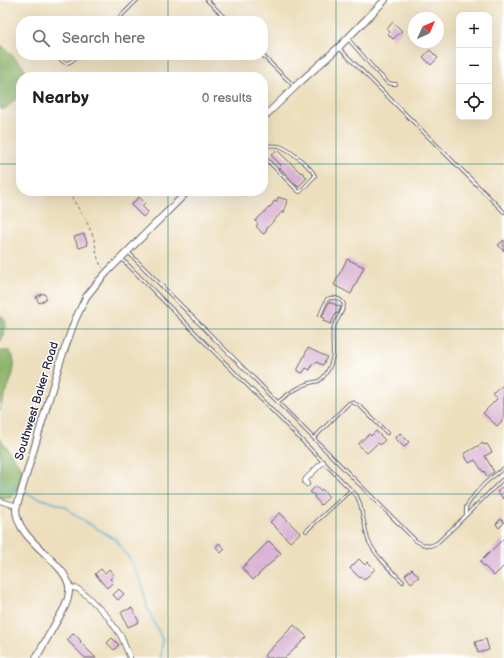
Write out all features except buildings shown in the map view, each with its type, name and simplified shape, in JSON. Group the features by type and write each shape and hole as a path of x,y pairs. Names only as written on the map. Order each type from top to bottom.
{"main road":[{"path":"268,113 339,47 386,0"},
{"name":"Southwest Baker Road","path":"70,587 67,579 61,571 25,533 16,512 17,506 60,362 74,320 86,297 107,272 183,196"},
{"path":"36,658 64,608 69,596 70,587"}],"street":[{"path":"307,484 305,482 306,479 323,462"},
{"path":"0,501 17,506"},
{"path":"70,587 78,589 87,596 107,616 121,636 130,658"}],"lane":[{"path":"121,16 137,0"},
{"path":"207,0 223,16"},
{"path":"347,38 388,83 396,84"},
{"path":"339,47 504,212"},
{"path":"61,60 65,63 73,60"},
{"path":"267,60 295,87"},
{"path":"268,146 281,146 288,150 310,168 315,176 300,192 268,161"},
{"path":"128,251 416,542 430,546 437,544 504,478"},
{"path":"121,258 357,496 368,540 375,553 403,582"},
{"path":"278,402 290,392 308,383 319,381 324,376 333,360 333,329 344,304 341,300 336,298 332,297 327,299 320,315"},
{"path":"314,438 349,403 352,402 360,406 387,433"},
{"path":"466,516 466,507 475,494 485,483 504,468"},
{"path":"306,531 351,490"}],"path":[{"path":"71,196 94,237 96,256 99,263 107,272"}],"green space":[{"path":"0,44 23,66 26,72 16,72 16,99 6,108 0,110"},
{"path":"0,315 6,322 0,342"},
{"path":"0,351 9,351 13,357 14,364 11,380 0,411"},
{"path":"0,438 23,471 15,494 10,498 3,499 0,499"}],"waterway":[{"path":"0,482 20,491"},
{"path":"24,493 66,507 75,515 116,540 129,558 141,581 147,607 162,639 161,658"}]}
